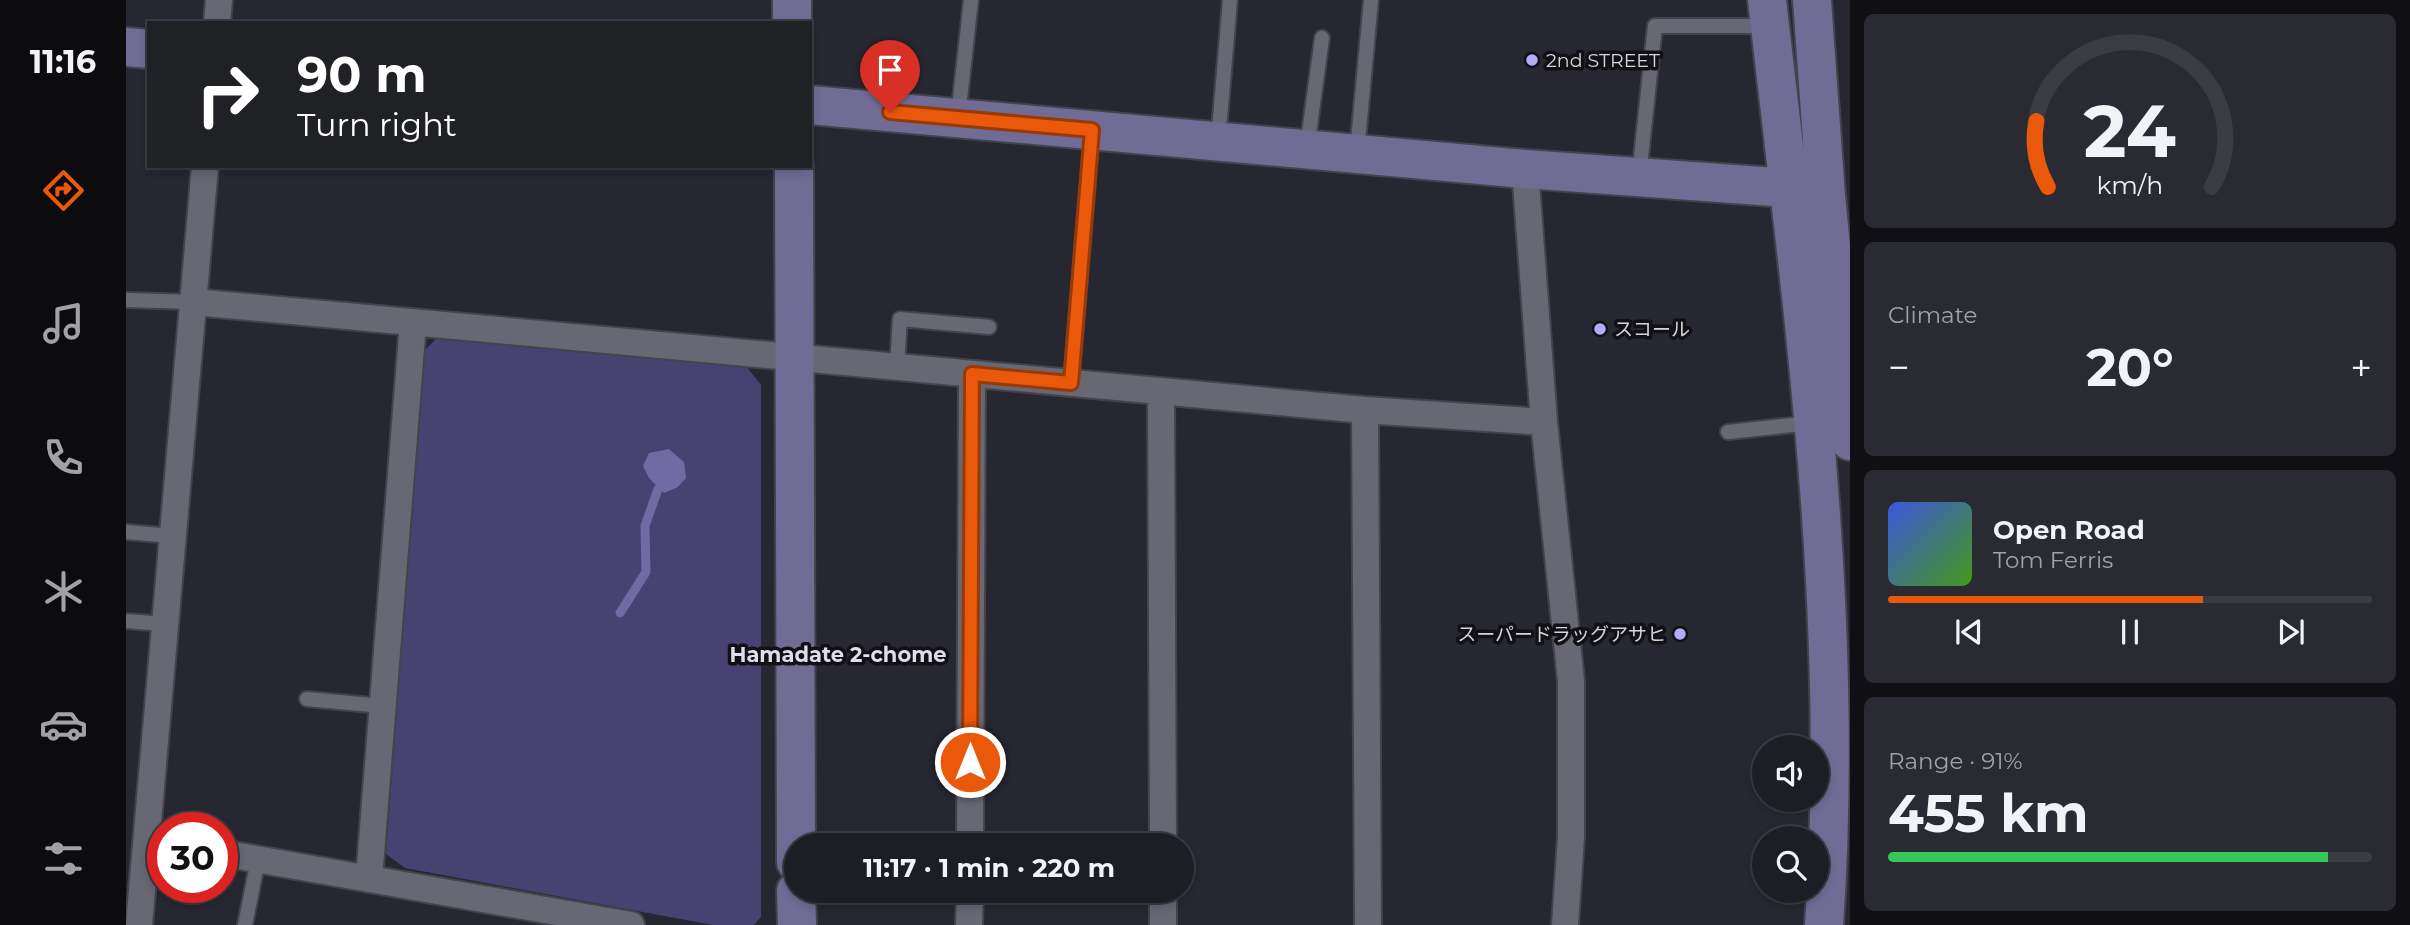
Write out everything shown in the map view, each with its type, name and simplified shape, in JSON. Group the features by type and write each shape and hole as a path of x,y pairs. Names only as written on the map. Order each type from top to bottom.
{"street":[{"path":"217,21 219,0"},
{"path":"792,0 792,21"},
{"path":"1812,0 1838,197 1850,441"},
{"path":"1769,13 1813,422 1827,613 1829,858 1824,925"},
{"path":"126,47 147,49"},
{"path":"812,105 1218,143 1789,188 1838,197"},
{"path":"138,925 205,168"},
{"path":"794,168 796,833"},
{"path":"1525,169 1544,422 1571,681 1571,837 1565,925"},
{"path":"194,302 1364,410 1544,422"},
{"path":"369,879 413,323"},
{"path":"970,833 972,374"},
{"path":"1161,391 1163,833"},
{"path":"1364,410 1368,925"},
{"path":"238,856 631,925"},
{"path":"796,903 797,925"},
{"path":"970,903 970,925"},
{"path":"1163,903 1163,925"}],"lane":[{"path":"958,118 971,0"},
{"path":"1218,143 1230,0"},
{"path":"1357,154 1371,0"},
{"path":"1638,177 1655,26 1769,13"},
{"path":"1307,150 1322,38"},
{"path":"1071,383 1092,130"},
{"path":"126,300 194,302"},
{"path":"897,367 900,319 989,327"},
{"path":"1728,432 1813,422"},
{"path":"126,532 172,536"},
{"path":"126,621 164,624"},
{"path":"307,699 382,706"},
{"path":"245,925 258,860"}],"shaded area":[{"path":"439,336 746,366 761,385 761,917 754,925 713,925 405,868 386,854 424,351"},
{"path":"669,449 684,462 686,478 678,487 664,493 649,478 643,466 649,453"}],"waterway":[{"path":"620,613 646,572 645,526 658,489"}],"place":[{"name":"2nd STREET","path":"1532,60"},
{"name":"スコール","path":"1600,329"},
{"name":"スーパードラッグアサヒ","path":"1680,634"}],"district":[{"name":"Hamadate 2-chome","path":"838,654"}],"route":[{"path":"890,112 1092,130 1071,383 972,374 970,762"}]}
